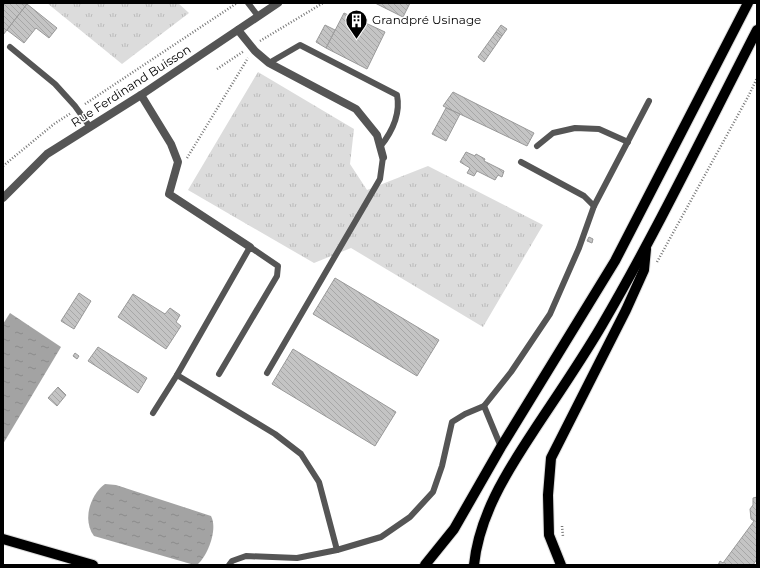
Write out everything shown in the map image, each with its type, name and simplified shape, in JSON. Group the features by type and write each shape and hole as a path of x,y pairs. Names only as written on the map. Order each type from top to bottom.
{"main road":[{"path":"425,565 454,529 501,447 615,261 748,3"},
{"path":"474,565 476,544 495,496 512,465 601,326 646,245 757,30"},
{"path":"561,565 549,535 548,495 551,458 626,310 644,270 646,245"},
{"path":"3,539 93,565"}],"street":[{"name":"Rue Ferdinand Buisson","path":"3,198 47,154 141,95 278,3"},
{"path":"238,30 252,47 269,62 356,109 377,135 383,157"},
{"path":"141,95 171,144 178,162 169,194 250,247"}],"lane":[{"path":"248,3 258,16"},
{"path":"269,62 300,45 397,96 399,106 392,133 380,147"},
{"path":"10,47 55,84 78,109 90,127"},
{"path":"229,565 232,561 246,556 297,558 337,550 381,537 410,517 433,492 442,466 452,422 465,414 484,406 511,372 550,314 579,248 594,206 649,101"},
{"path":"537,146 553,133 575,128 599,129 628,142"},
{"path":"267,373 380,179 383,157"},
{"path":"521,162 584,196 594,206"},
{"path":"153,413 177,375 250,247 278,266 277,276 219,374"},
{"path":"177,375 275,434 301,454 319,482 337,550"},
{"path":"484,406 501,447"}],"path":[{"path":"3,166 54,124 237,3"},
{"path":"217,69 323,3"},
{"path":"175,177 252,47"},
{"path":"656,264 757,78"},
{"path":"561,523 565,544"}],"green space":[{"path":"47,3 178,3 189,13 122,64"},
{"path":"258,72 354,129 350,164 367,190 428,166 543,225 483,327 351,248 314,263 188,190"}],"water":[{"path":"10,313 61,347 3,444 3,324"},
{"path":"105,484 116,485 211,516 213,521 213,535 202,560 198,564 191,564 94,536 90,530 88,515 89,508 95,495"}],"building":[{"path":"3,3 27,4 3,35"},
{"path":"375,3 410,3 403,17"},
{"path":"27,4 57,28 49,38 36,28 24,43 7,30"},
{"name":"Grandpré Usinage","path":"344,13 385,32 367,69 326,48"},
{"path":"325,25 335,30 326,48 316,42"},
{"path":"501,25 507,29 502,36 496,32"},
{"path":"496,32 502,36 484,62 478,57"},
{"path":"453,92 534,133 527,146 443,106"},
{"path":"446,108 460,114 446,141 432,134"},
{"path":"466,152 475,156 476,154 485,159 484,161 504,171 502,177 498,175 495,180 477,171 474,176 467,173 470,168 460,162"},
{"path":"589,237 593,239 592,243 587,241"},
{"path":"335,278 439,340 417,376 313,314"},
{"path":"79,293 91,301 74,329 61,321"},
{"path":"133,294 165,314 170,308 180,315 176,322 181,326 166,349 118,317"},
{"path":"98,347 147,378 138,393 88,361"},
{"path":"293,349 396,412 375,446 272,384"},
{"path":"75,353 79,356 77,359 73,356"},
{"path":"58,387 66,395 57,406 48,398"},
{"path":"757,497 757,559 753,565 718,565 720,561 723,563 754,521 751,519 750,509 753,505 753,498"}],"place":[{"name":"Grandpré Usinage","path":"356,40"}]}
